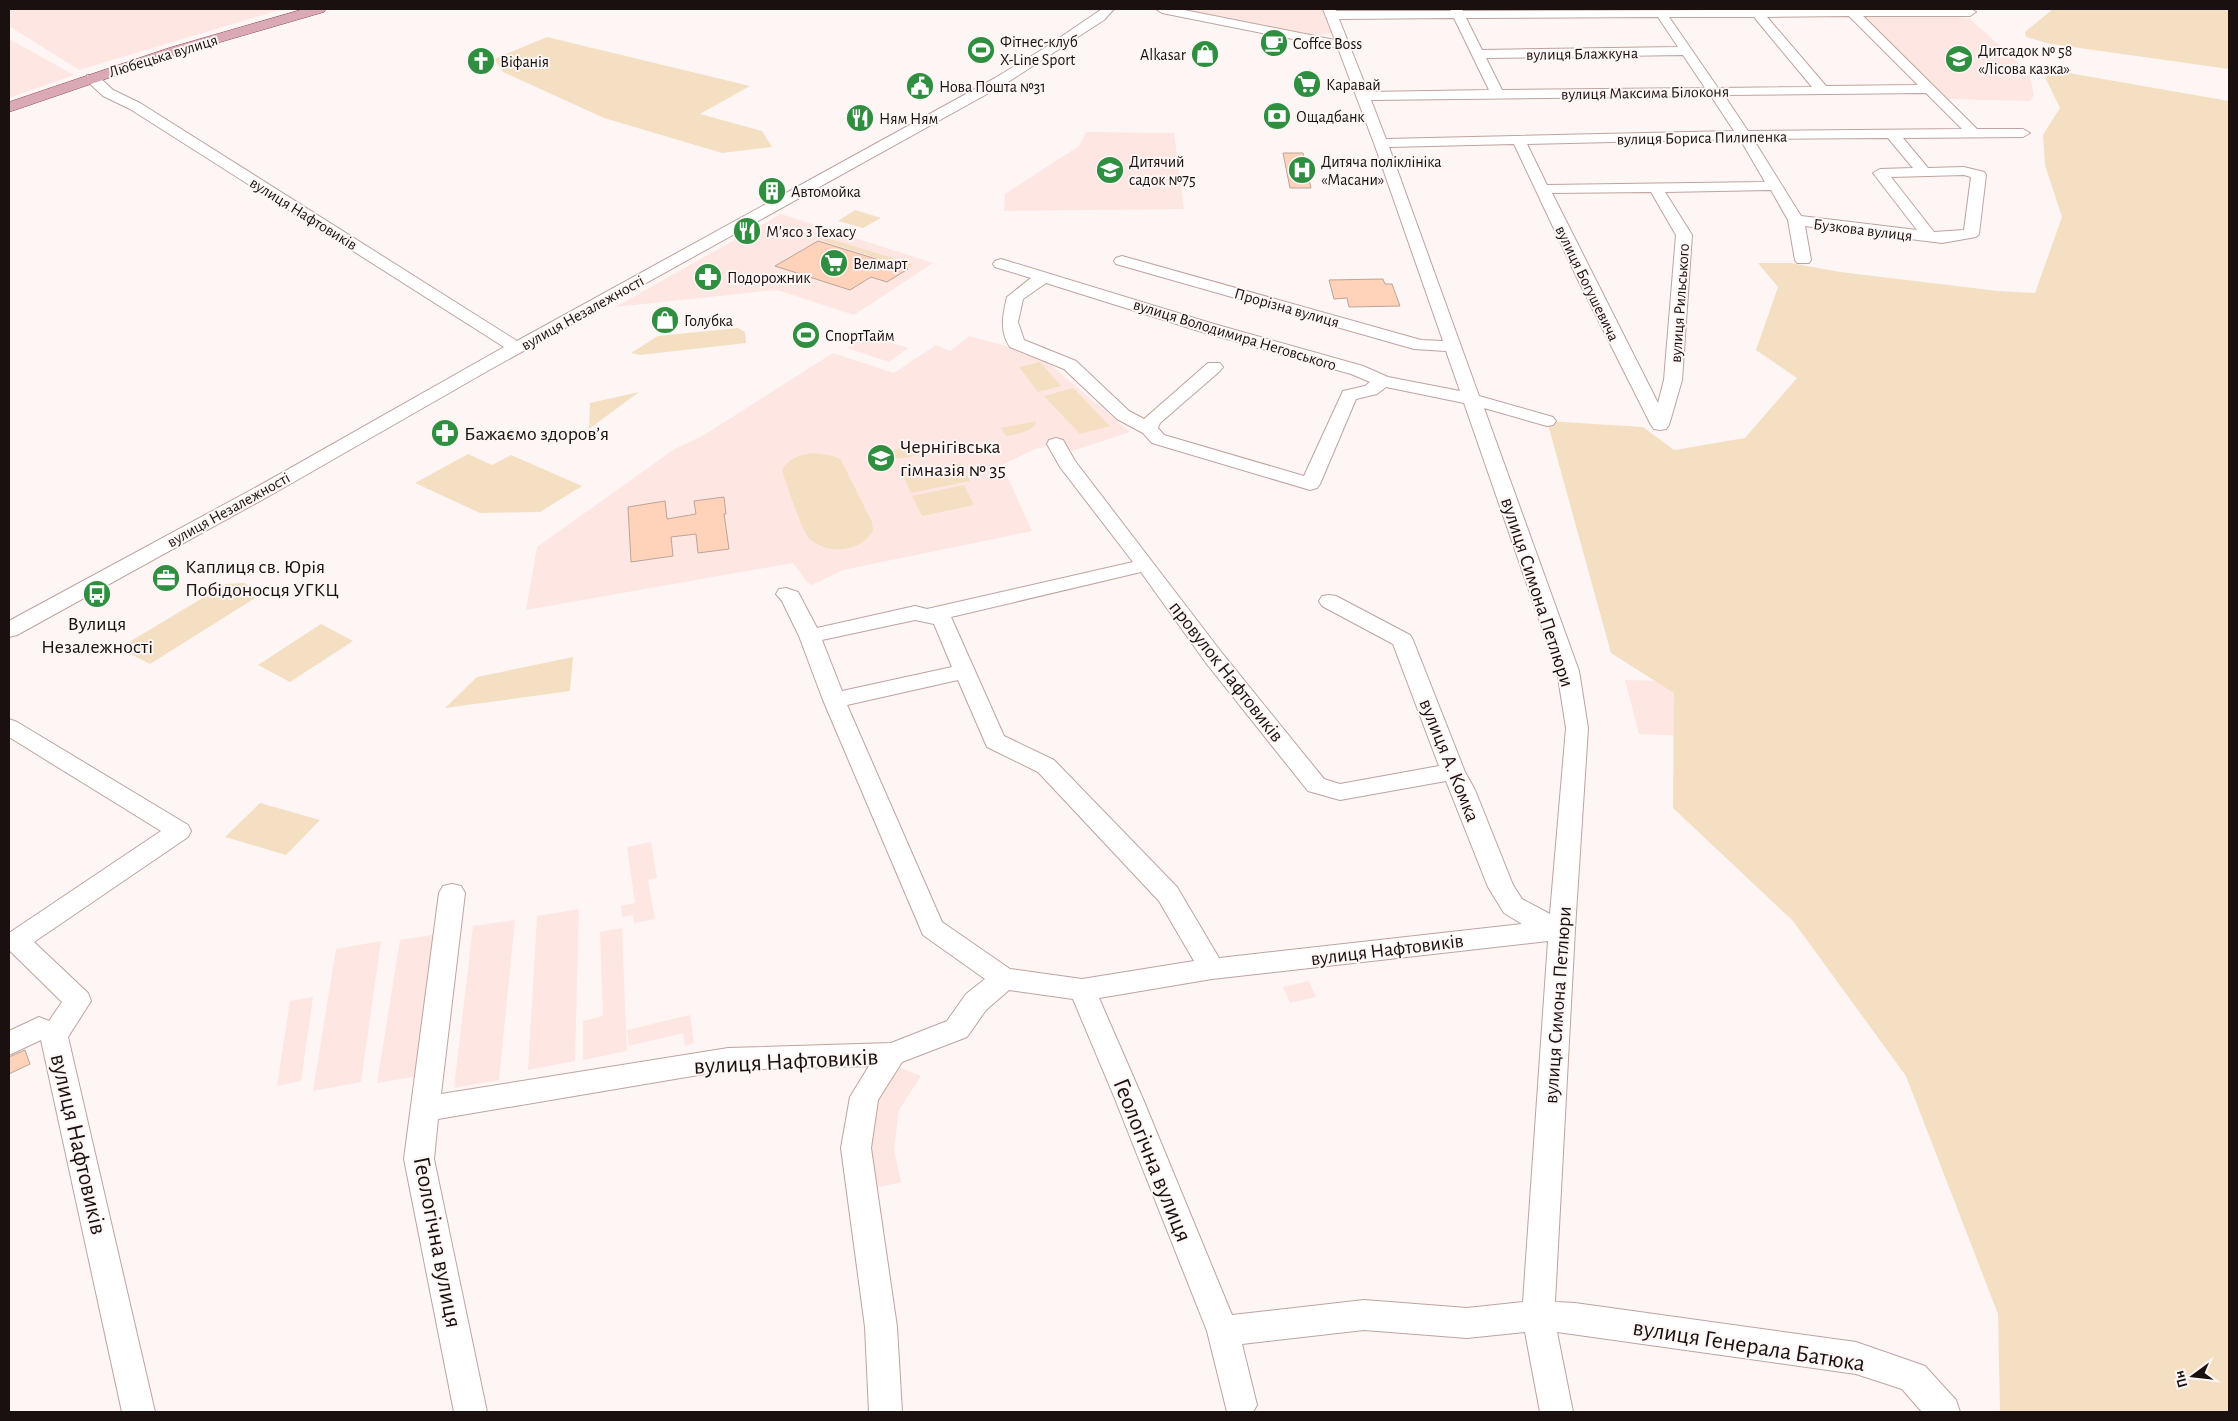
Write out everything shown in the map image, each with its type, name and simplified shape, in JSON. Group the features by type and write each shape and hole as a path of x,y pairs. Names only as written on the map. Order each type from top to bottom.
{"main road":[{"name":"Любецька вулиця","path":"9,107 92,78 319,9"}],"street":[{"name":"вулиця Незалежності","path":"9,630 271,487 517,348 1000,81 1047,52 1108,9"},
{"path":"1162,9 1342,45"},
{"path":"1234,23 1237,20 1236,9"},
{"path":"1851,11 1972,132"},
{"path":"1330,12 1970,12"},
{"name":"вулиця Симона Петлюри","path":"1330,12 1381,143 1568,672 1577,728 1562,928 1538,1316 1556,1412"},
{"path":"1457,12 1498,95"},
{"path":"1660,12 1712,91 1744,135 1796,220 1803,260"},
{"path":"1756,12 1821,89"},
{"name":"вулиця Блажкуна","path":"1477,54 1686,51"},
{"name":"вулиця Нафтовиків","path":"92,78 108,93 135,106 517,348"},
{"name":"вулиця Максима Білоконя","path":"1362,96 1928,89"},
{"name":"вулиця Бориса Пилипенка","path":"1381,143 1744,135 2023,133"},
{"path":"1891,134 1924,172"},
{"name":"вулиця Богушевича","path":"1519,141 1660,425"},
{"name":"Бузкова вулиця","path":"1796,220 1930,237 1942,238 1971,234 1979,175 1964,171 1880,172 1930,237"},
{"path":"1542,189 1776,186"},
{"name":"вулиця Рильського","path":"1655,187 1684,235 1673,380 1660,425"},
{"name":"Прорізна вулиця","path":"1122,261 1420,345 1452,346"},
{"name":"вулиця Володимира Неговського","path":"1001,264 1208,328 1357,370 1383,381 1471,399 1547,421"},
{"path":"1044,277 1015,297 1010,322 1016,343 1070,365 1123,415 1149,429 1158,439 1310,484 1349,395 1371,390 1383,381"},
{"path":"1149,429 1151,421 1214,367"},
{"name":"провулок Нафтовиків","path":"1056,444 1067,463 1146,565 1214,658 1316,785 1340,792 1453,772"},
{"path":"926,616 1146,565"},
{"name":"вулиця Нафтовиків","path":"786,594 791,597 810,636 834,700 932,928 1004,979 1082,990 1212,969 1562,928"},
{"name":"вулиця А. Комка","path":"1328,601 1402,640 1453,772 1463,790 1501,887 1513,906 1532,917 1562,928"},
{"name":"вулиця Незалежності","path":"9,616 50,607"},
{"path":"810,636 915,613 943,620 995,741 1046,766 1168,894 1212,969"},
{"path":"834,700 966,670"},
{"name":"вулиця Нафтовиків","path":"9,727 179,831 16,941 78,1001 54,1036 139,1412"},
{"name":"Геологічна вулиця","path":"452,893 419,1159 470,1412"},
{"name":"вулиця Нафтовиків","path":"424,1109 728,1059 892,1054 957,1029 976,1002 1004,979"},
{"name":"Геологічна вулиця","path":"1082,990 1129,1099 1223,1331 1240,1405"},
{"name":"вулиця Нафтовиків","path":"9,1044 39,1028"},
{"path":"886,1412 881,1327 856,1148 864,1097 892,1054"},
{"path":"1223,1331 1364,1315 1467,1323 1538,1316"},
{"name":"вулиця Генерала Батюка","path":"1538,1316 1574,1318 1856,1358 1913,1377 1944,1412"}],"shaded area":[{"path":"9,9 283,9 79,70 9,26"},
{"path":"1183,9 1323,9 1332,33 1315,36"},
{"path":"2053,9 2229,9 2229,69 2051,44 2026,37 2025,32"},
{"name":"Дитсадок № 58 «Лісова казка»","path":"1860,16 1952,16 1970,19 2029,72 2034,95 2030,101 1947,99"},
{"path":"547,37 750,86 700,114 762,131 772,147 722,153 604,118 503,72 494,59"},
{"path":"9,39 74,75 9,98"},
{"path":"2057,71 2229,101 2229,1412 2000,1412 1998,1314 1906,1076 1793,921 1673,808 1674,693 1611,653 1547,421 1643,427 1674,450 1745,438 1797,378 1756,350 1778,287 1758,263 1791,263 1840,272 1998,291 2035,293 2062,217 2045,165 2043,135 2060,108 2045,77"},
{"name":"Дитячий садок №75","path":"1086,132 1174,133 1184,209 1004,211 1005,194 1079,146"},
{"path":"855,210 881,218 863,228 838,221"},
{"path":"781,214 933,263 854,315 777,290 615,307"},
{"path":"824,237 912,264 909,268 820,240"},
{"path":"738,328 745,332 746,343 640,355 631,353 658,336"},
{"path":"866,335 908,348 889,362 847,348"},
{"name":"Чернігівська гімназія № 35","path":"969,336 1039,355 1130,432 1072,451 1060,443 1035,449 1002,465 1032,531 843,570 812,585 807,582 793,563 526,610 537,547 673,450 704,435 833,353 894,373 936,345 950,351"},
{"path":"1040,362 1061,386 1038,392 1019,367"},
{"path":"1073,388 1110,426 1080,434 1044,396"},
{"path":"639,392 589,429 590,403"},
{"path":"1036,421 1031,428 1024,432 1006,436 1001,428"},
{"path":"929,443 933,451 906,457 892,458 882,452"},
{"path":"813,453 834,456 841,460 872,522 873,531 864,541 857,545 839,549 825,548 808,537 805,532 782,471 787,463 794,458"},
{"path":"468,454 492,465 511,455 582,486 540,512 480,513 415,483"},
{"path":"961,463 970,481 911,493 903,475"},
{"path":"964,485 974,505 922,516 912,496"},
{"path":"244,583 263,593 150,664 119,648 226,584"},
{"path":"321,624 353,641 290,682 258,665"},
{"path":"573,657 570,691 445,708 477,677"},
{"path":"1625,680 1695,682 1712,737 1639,734"},
{"path":"260,803 320,820 286,855 225,837"},
{"path":"651,842 657,878 648,880 655,919 634,923 633,915 622,917 621,906 635,903 627,847"},
{"path":"579,909 575,1061 528,1070 537,916"},
{"path":"515,920 499,1080 454,1088 473,926"},
{"path":"622,928 627,1051 583,1060 583,1021 603,1016 600,932"},
{"path":"444,933 424,1075 377,1083 400,940"},
{"path":"381,941 361,1082 313,1091 336,949"},
{"path":"1309,981 1316,997 1290,1003 1283,987"},
{"path":"313,997 301,1081 277,1086 290,1001"},
{"path":"690,1015 694,1043 685,1046 683,1033 629,1046 627,1030"},
{"path":"894,1065 921,1076 899,1110 894,1149 901,1182 868,1190 872,1102"}],"building":[{"name":"Дитяча поліклініка «Масани»","path":"1283,153 1303,153 1311,188 1290,188"},
{"name":"Велмарт","path":"818,241 908,269 887,282 871,277 850,290 775,266"},
{"path":"1383,279 1385,284 1392,284 1400,306 1349,307 1347,298 1334,299 1329,280"},
{"path":"724,497 726,514 724,514 729,549 698,553 696,534 671,537 673,556 631,562 628,507 665,501 667,519 696,514 694,501"},
{"path":"25,1050 30,1064 9,1074 9,1057"}],"place":[{"name":"Coffce Boss","path":"1274,43"},
{"name":"Фітнес-клуб X-Line Sport","path":"981,50"},
{"name":"Alkasar","path":"1205,54"},
{"name":"Дитсадок № 58 «Лісова казка»","path":"1959,59"},
{"name":"Віфанія","path":"481,61"},
{"name":"Каравай","path":"1307,84"},
{"name":"Нова Пошта №31","path":"920,86"},
{"name":"Ощадбанк","path":"1277,116"},
{"name":"Ням Ням","path":"860,118"},
{"name":"Дитячий садок №75","path":"1110,170"},
{"name":"Дитяча поліклініка «Масани»","path":"1302,170"},
{"name":"Автомойка","path":"772,191"},
{"name":"М'ясо з Техасу","path":"747,231"},
{"name":"Велмарт","path":"834,263"},
{"name":"Подорожник","path":"708,277"},
{"name":"Голубка","path":"665,320"},
{"name":"СпортТайм","path":"806,335"},
{"name":"Бажаємо здоров’я","path":"445,433"},
{"name":"Чернігівська гімназія № 35","path":"881,458"},
{"name":"Каплиця св. Юрія Побідоносця УГКЦ","path":"166,578"},
{"name":"Вулиця Незалежності","path":"97,594"}]}
